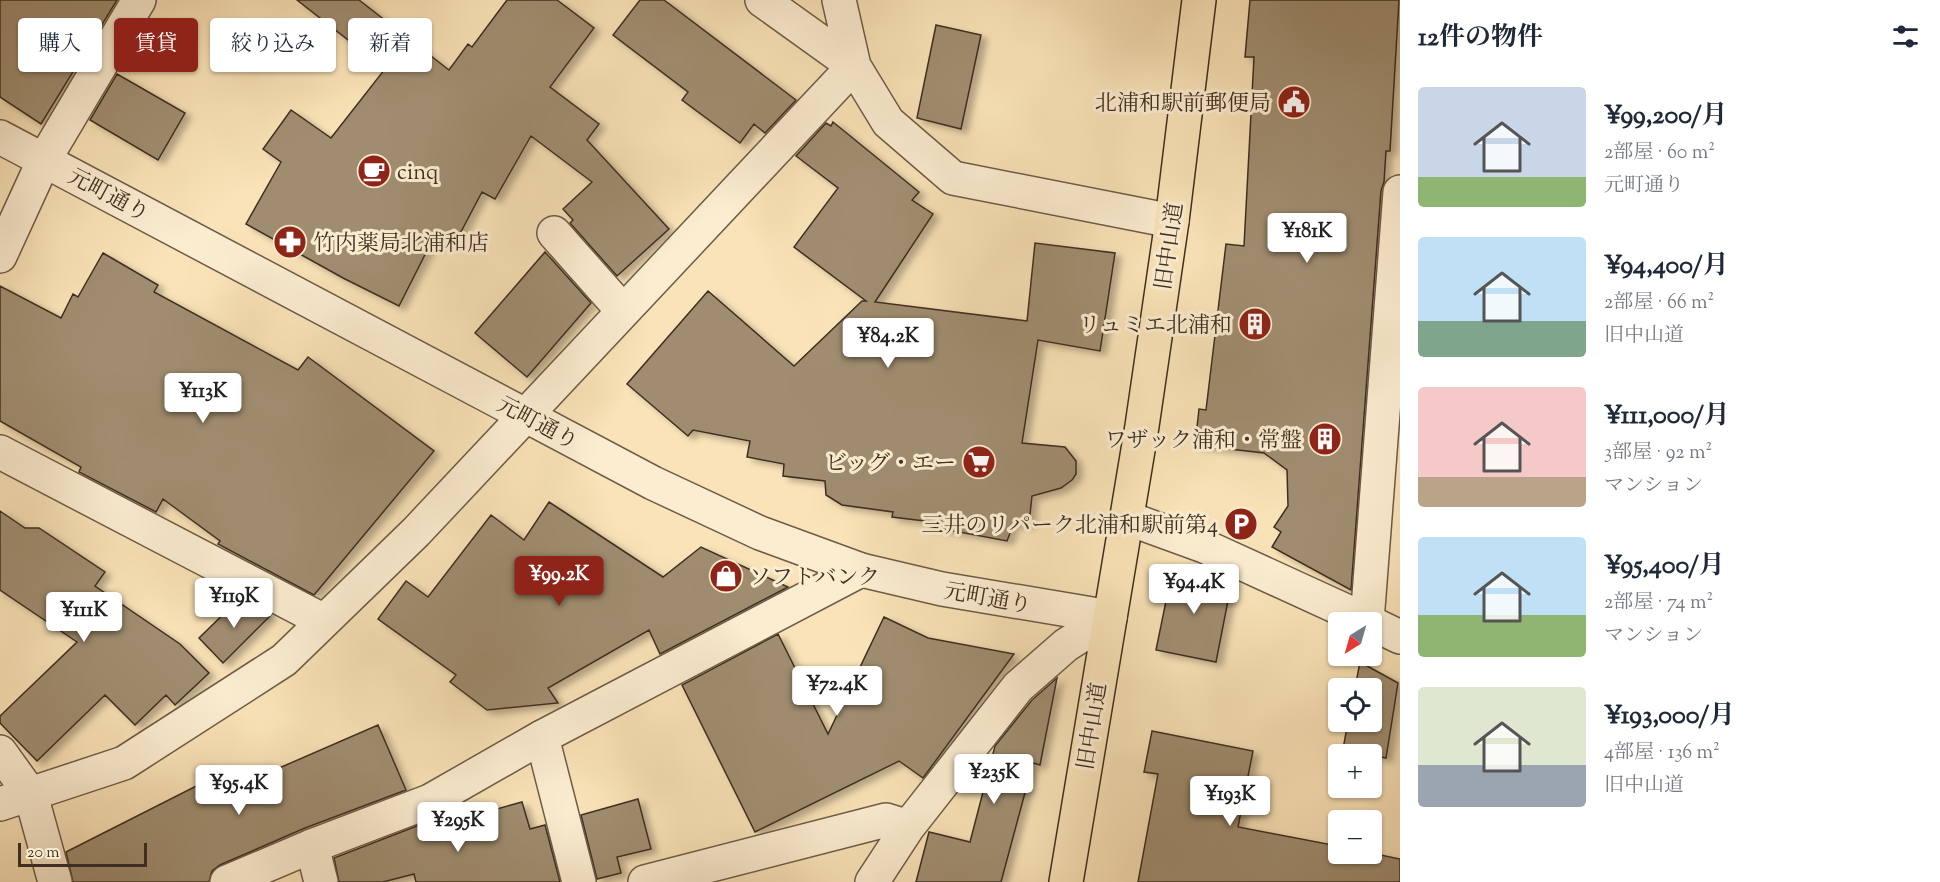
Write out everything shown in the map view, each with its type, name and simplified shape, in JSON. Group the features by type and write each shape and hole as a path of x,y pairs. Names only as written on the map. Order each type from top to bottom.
{"main road":[{"name":"旧中山道","path":"1066,882 1127,518 1172,221 1199,0"}],"street":[{"path":"0,256 44,160 139,0"},
{"path":"762,0 854,66"},
{"path":"839,0 854,66 888,122 953,178 1172,221"},
{"path":"0,804 124,763 284,660 416,532 854,66"},
{"name":"元町通り","path":"0,137 653,483 760,533 861,570 942,589 1110,617"},
{"path":"1370,612 1400,192"},
{"path":"554,233 623,311"},
{"path":"0,452 324,621"},
{"path":"1127,518 1204,546 1347,612"},
{"path":"227,882 312,846 430,801 542,737 861,570"},
{"path":"872,882 908,827 1018,687 1066,645 1110,617"},
{"path":"1382,628 1400,637"},
{"path":"542,737 579,882"},
{"path":"0,752 31,795 55,882"},
{"path":"645,882 886,820 908,827"},
{"path":"312,846 321,882"}],"building":[{"path":"0,0 117,0 102,24 102,18 18,18 18,72 73,72 41,124 0,97"},
{"path":"297,0 359,0 382,18 348,18 348,40 336,31 336,18 320,18"},
{"path":"507,0 557,0 594,28 550,87 599,124 587,140 669,229 617,276 570,223 573,220 563,209 592,182 531,136 495,199 482,192 454,245 435,235 399,306 246,224 281,162 263,149 291,110 331,138 383,72 432,72 432,57 449,70 468,44 472,47"},
{"path":"640,0 664,0 796,100 765,133 754,124 740,143 682,100 688,92 613,35"},
{"path":"1250,0 1399,0 1390,151 1386,151 1384,182 1381,191 1351,590 1272,547 1281,532 1274,527 1288,506 1287,470 1264,453 1195,445 1199,409 1206,410 1226,244 1244,246 1254,57 1245,57"},
{"path":"936,25 981,35 961,129 917,118"},
{"path":"117,74 185,113 158,160 90,120"},
{"path":"833,122 919,192 912,200 933,214 875,302 1027,321 1035,243 1115,253 1100,351 1038,340 1022,443 1065,447 1076,461 1076,474 1061,488 1032,496 1029,524 1014,523 1007,541 927,526 930,518 925,521 892,517 893,512 842,505 826,495 825,481 783,476 784,464 747,457 750,441 693,430 688,436 627,384 708,291 794,366 862,301 866,301 794,247 838,188 796,156 826,123 831,126"},
{"path":"545,252 591,303 527,377 475,333"},
{"path":"103,253 158,285 154,292 298,370 308,357 434,451 314,595 218,544 220,541 163,499 156,512 79,472 81,467 0,421 0,286 61,318 73,294 78,297"},
{"path":"549,502 663,577 701,547 788,587 660,654 649,630 548,688 558,703 487,710 450,682 456,675 378,619 406,581 428,597 491,515 524,540"},
{"path":"0,511 25,528 39,528 105,572 95,586 180,644 209,673 175,705 166,695 135,725 105,695 37,761 0,723 0,716 77,642 0,590"},
{"path":"1173,567 1232,580 1216,662 1156,650"},
{"path":"240,598 271,615 223,663 199,638"},
{"path":"884,617 928,638 1014,654 923,778 899,761 755,832 682,685 778,634 828,734"},
{"path":"1359,666 1367,666 1398,683 1386,758 1382,757 1382,744 1344,744 1346,732 1382,732 1382,678 1357,678"},
{"path":"1057,678 1040,765 1033,763 1001,882 916,882 929,832 970,842 995,746 1032,700"},
{"path":"378,725 406,790 305,828 220,865 212,871 209,882 73,882 66,852 216,776 224,792"},
{"path":"1152,731 1253,751 1238,827 1328,844 1328,864 1382,864 1382,855 1400,859 1400,882 1138,882 1158,774 1144,772"},
{"path":"638,799 651,849 617,857 621,873 597,879 581,815"},
{"path":"522,802 530,829 545,825 560,882 416,882 414,874 383,882 339,882 334,858 422,824 424,829"}],"place":[{"name":"北浦和駅前郵便局","path":"1294,102"},
{"name":"cinq","path":"374,171"},
{"name":"竹内薬局北浦和店","path":"290,242"},
{"name":"リュミエ北浦和","path":"1255,324"},
{"name":"ワザック浦和・常盤","path":"1325,439"},
{"name":"ビッグ・エー","path":"979,462"},
{"name":"三井のリパーク北浦和駅前第4","path":"1241,524"},
{"name":"ソフトバンク","path":"726,576"}]}
